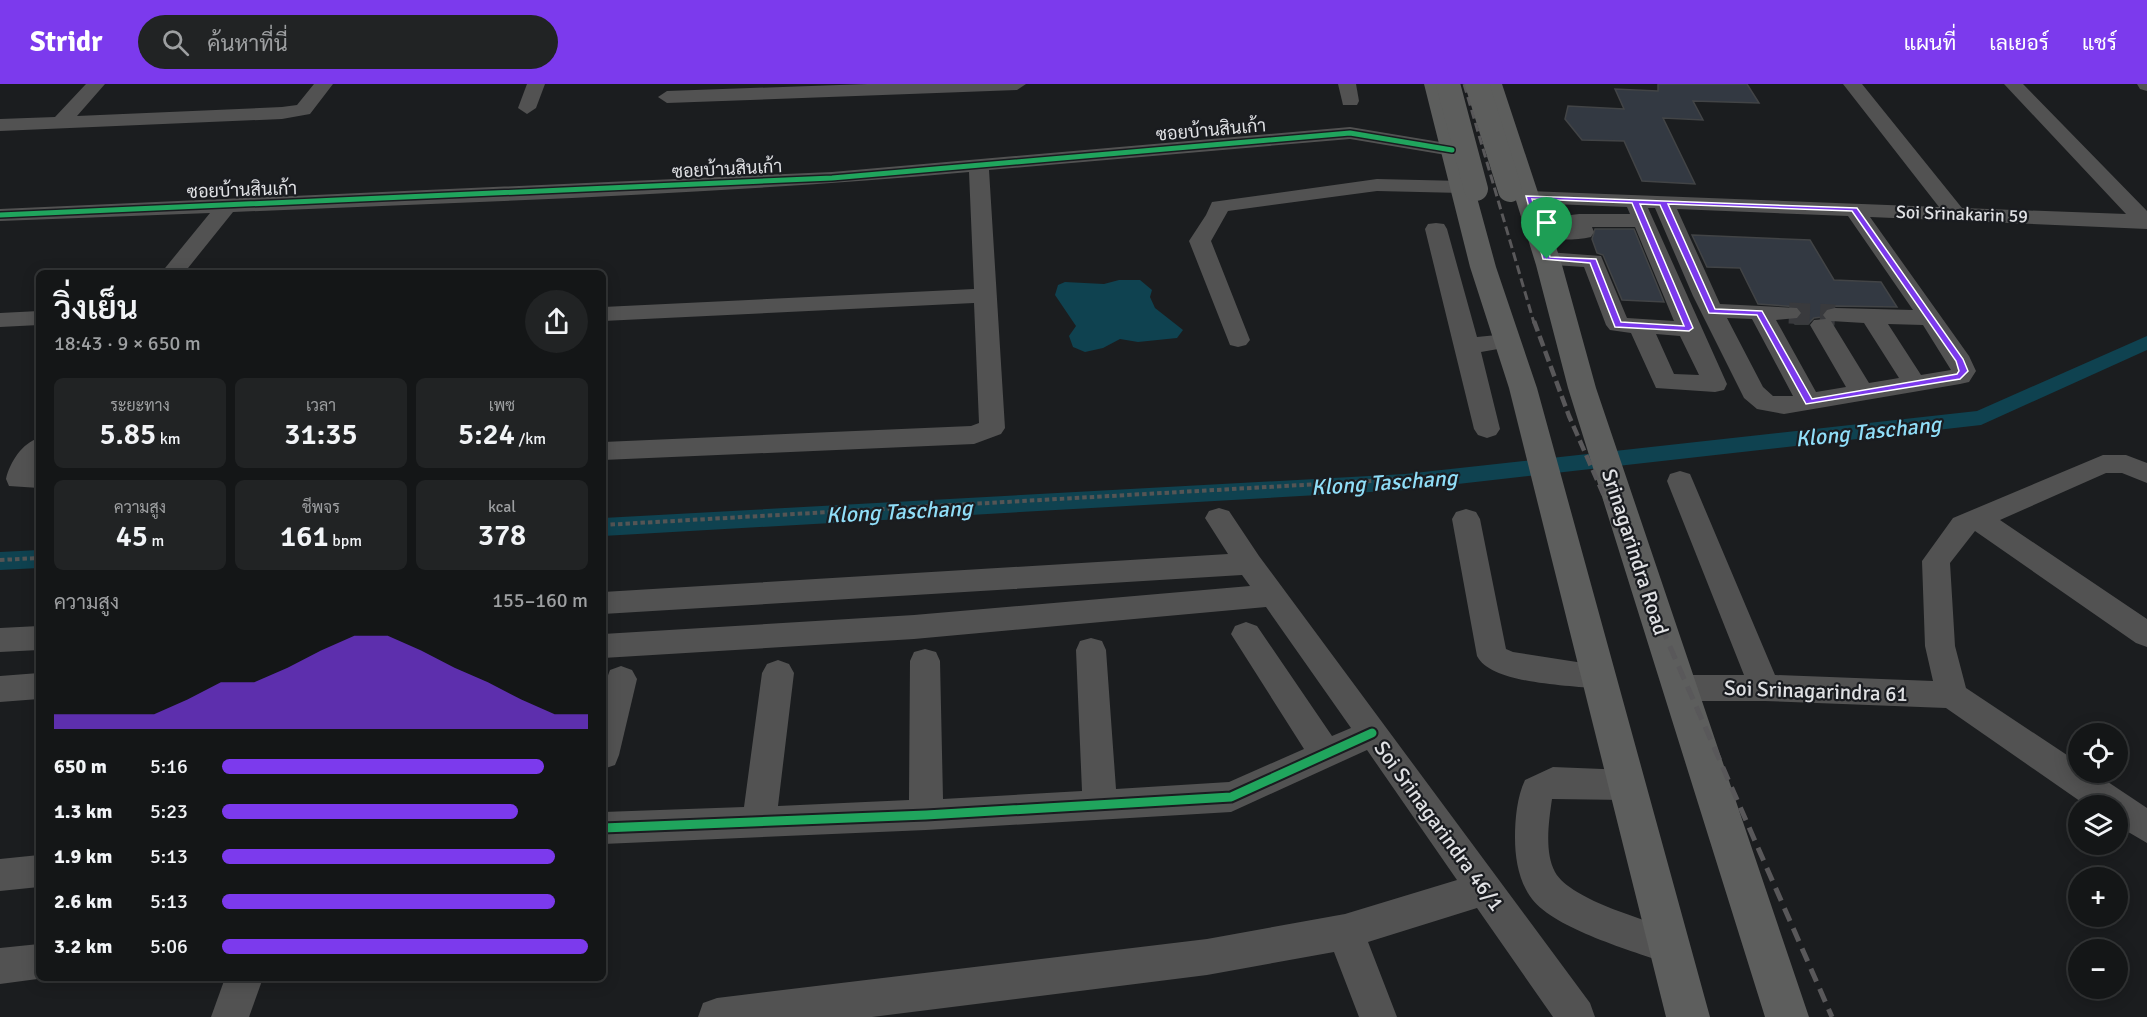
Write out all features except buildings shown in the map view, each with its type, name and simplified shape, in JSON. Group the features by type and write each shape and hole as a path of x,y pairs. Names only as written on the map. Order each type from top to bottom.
{"main road":[{"path":"1435,84 1451,146 1469,188 1501,279 1523,388 1688,1017"},
{"path":"1448,84 1483,267 1523,388"},
{"path":"1477,84 1519,194 1546,305 1582,388"},
{"name":"Srinagarindra Road","path":"1491,84 1510,144 1519,194 1538,231 1582,388 1787,1017"},
{"path":"1451,146 1462,129 1479,128 1491,131 1510,144"}],"street":[{"path":"61,122 96,84"},
{"path":"0,125 282,113 303,110 324,84"},
{"path":"527,108 536,84"},
{"path":"667,97 1017,84"},
{"path":"1852,84 1955,213"},
{"path":"2013,84 2146,222"},
{"name":"ซอยบ้านสินเก้า","path":"0,215 620,190 832,178 1350,133 1451,146"},
{"path":"606,451 974,435 990,431 992,428 987,295 979,165"},
{"path":"1238,340 1200,241 1217,215 1219,206 1377,185 1469,188"},
{"name":"Soi Srinakarin 59","path":"1519,194 1639,211 1663,202 2146,222"},
{"path":"1663,202 1712,311 1758,398 1776,406 1960,376 1964,371 1960,361 1854,209"},
{"path":"174,270 227,205"},
{"path":"1640,326 1665,382 1715,384 1639,211 1579,219 1618,325 1689,328"},
{"path":"1436,230 1487,429"},
{"path":"1538,231 1583,232"},
{"path":"1547,259 1593,261"},
{"path":"606,314 987,295"},
{"path":"1712,311 1789,313"},
{"path":"1760,312 1809,402"},
{"path":"1862,393 1828,320 1871,316 1930,318"},
{"path":"1871,316 1916,384"},
{"path":"0,320 36,318"},
{"path":"1467,346 1507,341"},
{"path":"20,472 36,451"},
{"path":"2101,795 1952,695 1940,646 1936,561 1963,525 2103,464 2136,469"},
{"path":"1680,481 1765,688"},
{"name":"Soi Srinagarindra 46/1","path":"1219,518 1249,564 1576,1017"},
{"path":"1466,519 1492,656 1505,664 1598,676"},
{"path":"1977,519 2147,635"},
{"path":"606,603 1249,564"},
{"path":"606,646 914,627 1274,596"},
{"path":"1246,634 1326,755"},
{"path":"0,640 36,638"},
{"path":"1091,650 1100,803"},
{"path":"924,661 926,815"},
{"path":"759,823 778,673"},
{"path":"606,743 621,679"},
{"path":"0,689 36,686"},
{"name":"Soi Srinagarindra 61","path":"1680,688 1765,688 1952,695"},
{"path":"606,828 926,815 1231,797 1372,733"},
{"path":"1627,785 1553,782 1537,790 1530,828 1538,877 1549,894 1583,912 1669,946"},
{"path":"2128,814 2147,827"},
{"path":"0,875 36,871"},
{"path":"717,1017 1207,957 1345,932 1484,889"},
{"path":"1345,932 1378,1017"},
{"path":"0,966 36,962"},
{"path":"230,1017 243,981"}],"path":[{"path":"606,525 1460,476"},
{"path":"0,560 36,558"}],"water":[{"path":"1119,280 1140,280 1152,290 1150,297 1155,308 1183,330 1177,338 1138,342 1120,339 1103,348 1085,352 1073,347 1069,336 1076,326 1055,295 1058,285 1065,282 1104,284"}],"waterway":[{"name":"Klong Taschang","path":"606,527 1405,482 1981,418 2147,342"},
{"name":"Klong Taschang","path":"0,561 36,559"}],"tunnel":[{"path":"1789,313 1835,315"}],"railway":[{"path":"1464,84 1534,323"},
{"path":"1534,321 1569,416 1662,628"},
{"path":"1661,626 1832,1017"}],"cycle path":[{"path":"0,215 608,190 832,178 1350,133 1452,150"},
{"path":"606,828 926,815 1231,797 1372,733"}],"route":[{"path":"1528,197 1854,209 1960,361 1964,371 1960,376 1809,402 1760,312 1712,311 1663,202 1635,201 1689,328 1618,325 1593,261 1547,259 1528,197"}]}
